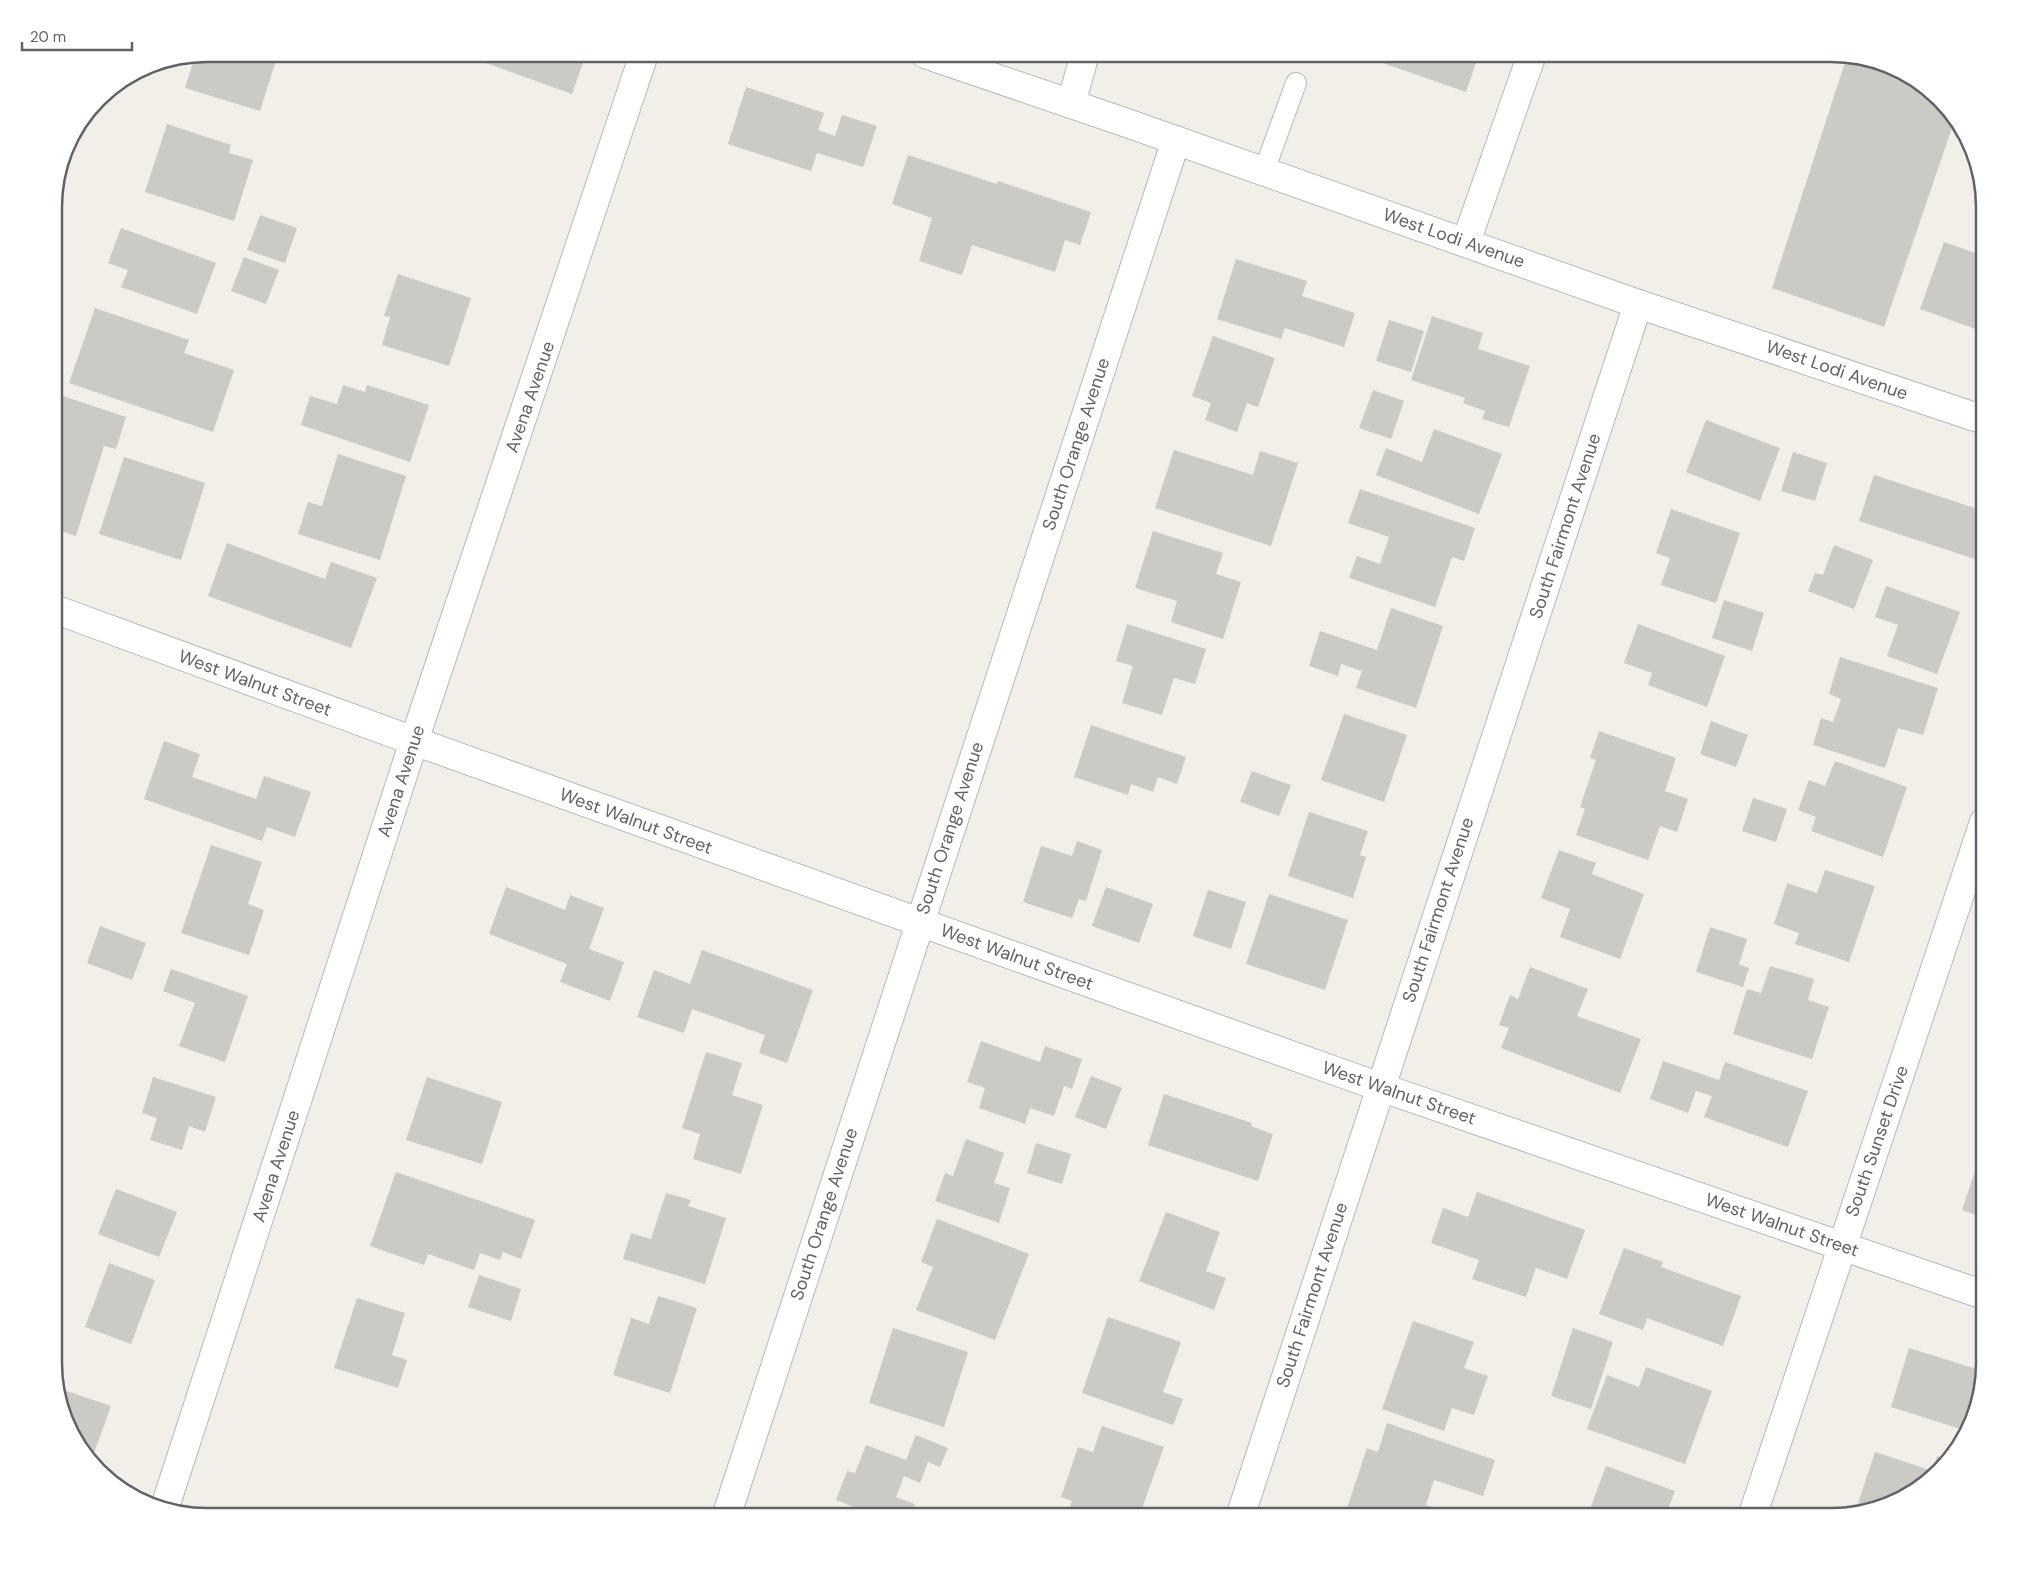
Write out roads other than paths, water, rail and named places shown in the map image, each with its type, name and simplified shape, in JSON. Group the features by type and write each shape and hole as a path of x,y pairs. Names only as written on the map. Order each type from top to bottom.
{"street":[{"name":"Avena Avenue","path":"166,1503 414,741 641,63"},
{"name":"West Lodi Avenue","path":"951,63 1176,140 1638,304 1976,417"},
{"path":"1071,104 1082,63"},
{"path":"1466,242 1529,63"},
{"name":"South Orange Avenue","path":"729,1508 1176,140"},
{"name":"South Fairmont Avenue","path":"1243,1508 1638,304"},
{"name":"West Walnut Street","path":"63,613 919,923 1380,1087 1976,1292"},
{"name":"South Sunset Drive","path":"1755,1508 1976,846"}],"lane":[{"path":"1264,171 1296,83"}]}
